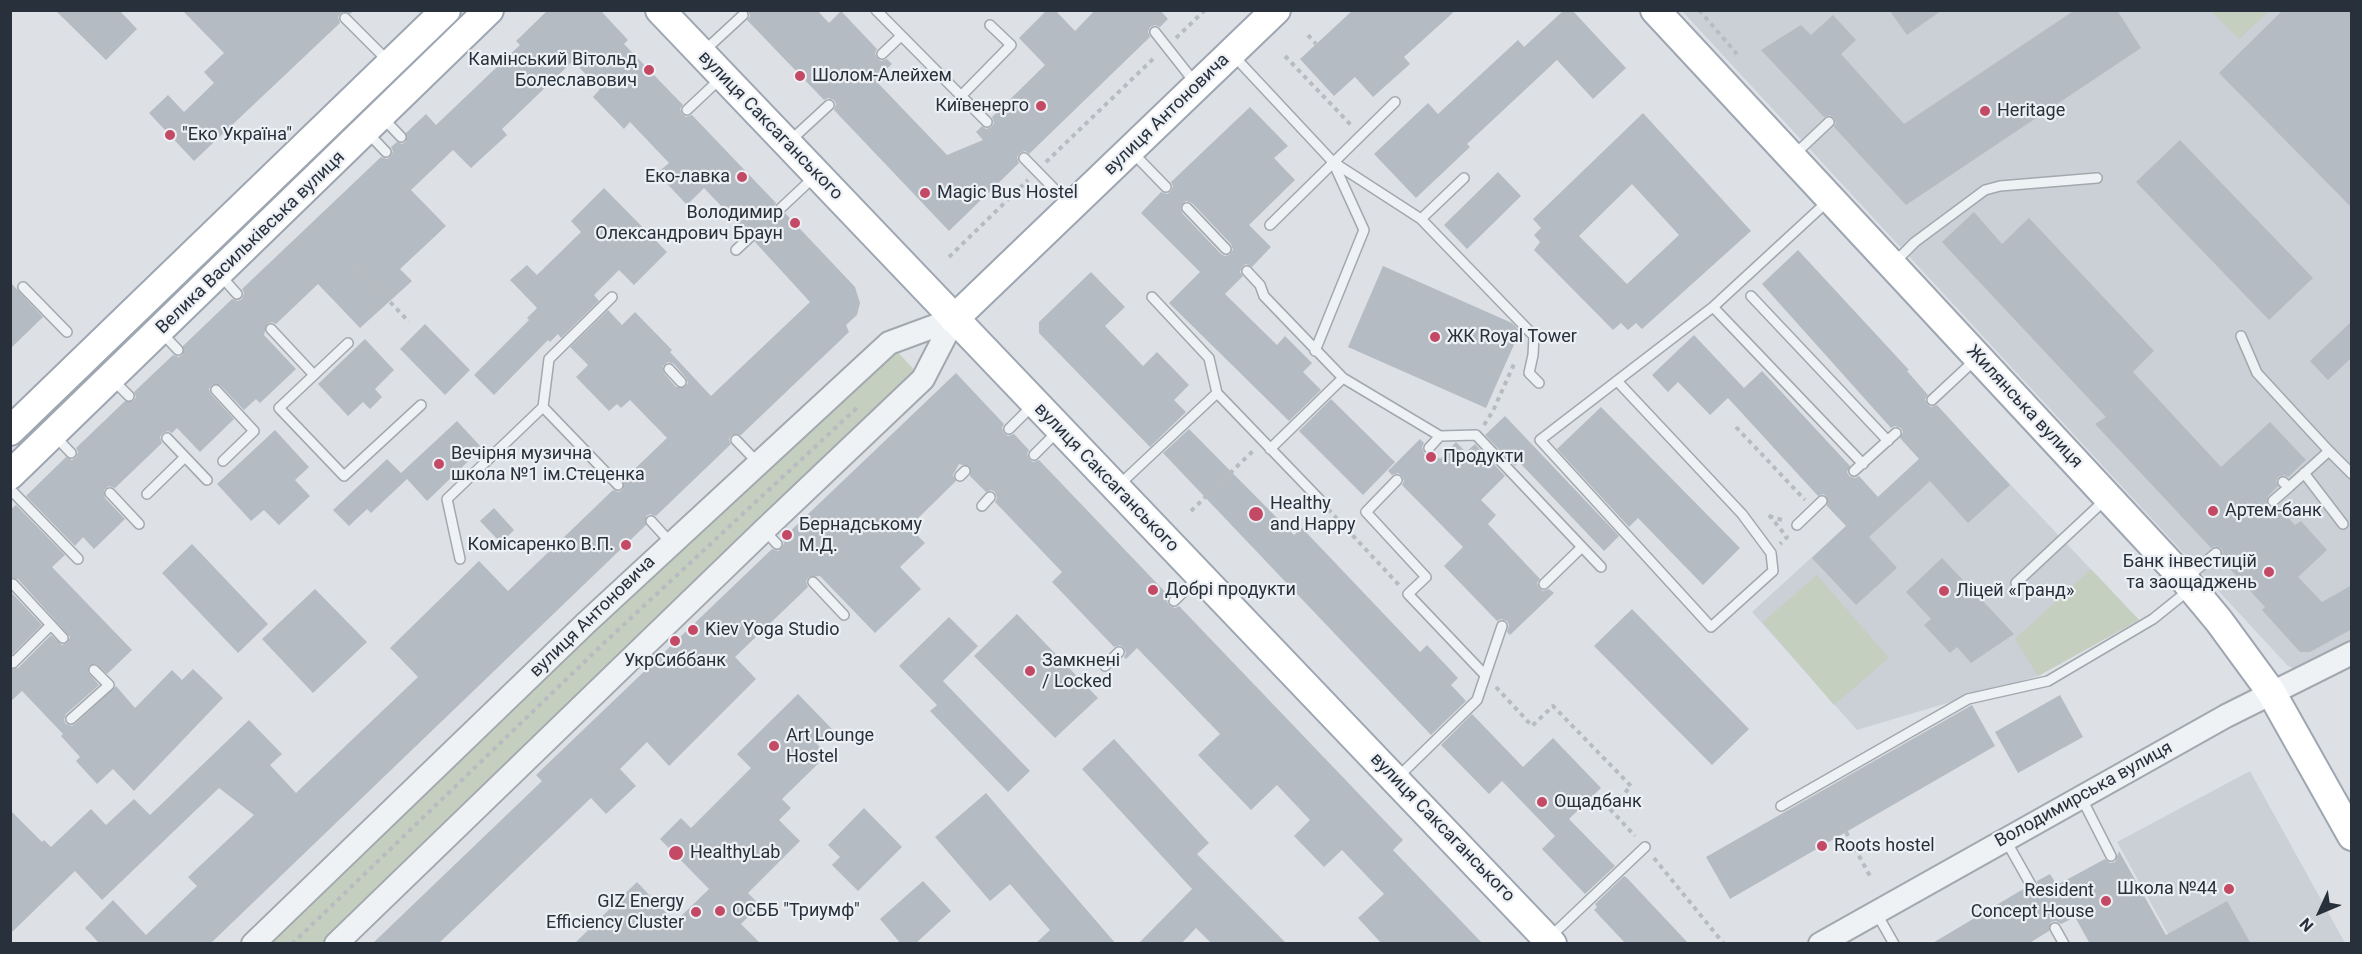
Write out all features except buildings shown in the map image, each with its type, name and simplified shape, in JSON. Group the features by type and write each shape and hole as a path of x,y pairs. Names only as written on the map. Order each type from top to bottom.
{"main road":[{"name":"Велика Васильківська вулиця","path":"10,432 446,10"},
{"name":"Велика Васильківська вулиця","path":"10,475 62,443 228,284 374,124 489,10"},
{"name":"вулиця Саксаганського","path":"660,10 1550,941"},
{"name":"вулиця Антоновича","path":"954,320 1276,10"},
{"name":"Жилянська вулиця","path":"1655,10 2188,584 2219,621 2271,692 2352,836"}],"street":[{"name":"вулиця Антоновича","path":"253,944 567,641 889,343 954,320"},
{"name":"вулиця Антоновича","path":"336,944 607,682 771,537 923,379 954,320"},
{"name":"Володимирська вулиця","path":"1820,944 2271,692 2307,677 2352,652"}],"lane":[{"path":"876,10 987,122"},
{"path":"701,54 743,15"},
{"path":"345,18 391,65"},
{"path":"961,96 1011,45 990,25"},
{"path":"1155,32 1197,86"},
{"path":"882,54 901,36"},
{"path":"1232,53 1333,162 1421,219 1534,336 1529,373 1539,384"},
{"path":"687,110 723,77"},
{"path":"1270,225 1395,102"},
{"path":"787,144 828,105"},
{"path":"1792,157 1829,122"},
{"path":"374,124 401,137"},
{"path":"374,124 387,152"},
{"path":"1130,150 1166,188"},
{"path":"1024,158 1072,206"},
{"path":"1316,351 1365,230 1333,162"},
{"path":"781,208 816,175"},
{"path":"1421,219 1464,178"},
{"path":"1892,265 1915,242 1985,190 2000,186 2097,178"},
{"path":"1618,382 1742,514 1771,553 1773,571 1711,627 1540,440 1713,307 1830,198"},
{"path":"1186,208 1226,249"},
{"path":"736,250 750,237"},
{"path":"1247,271 1260,285 1264,296 1343,378 1440,436 1476,435 1601,567"},
{"path":"23,286 67,332"},
{"path":"1751,296 1888,441"},
{"path":"460,559 447,499 543,407 549,359 612,297"},
{"path":"1152,297 1209,358 1216,393 1320,500"},
{"path":"1713,307 1863,464"},
{"path":"271,329 314,375"},
{"path":"2241,336 2257,373 2352,474"},
{"path":"348,343 279,408 344,476 421,405"},
{"path":"1932,400 1978,357"},
{"path":"669,369 681,382"},
{"path":"1270,449 1343,378"},
{"path":"216,390 254,431 223,460"},
{"path":"1116,488 1216,393"},
{"path":"1009,429 1035,404"},
{"path":"543,407 618,485"},
{"path":"1034,455 1060,429"},
{"path":"1854,471 1896,433"},
{"path":"1429,448 1440,436"},
{"path":"167,438 207,480"},
{"path":"736,440 758,463"},
{"path":"2273,501 2286,485 2329,451"},
{"path":"147,494 185,457"},
{"path":"2304,473 2343,524"},
{"path":"1397,480 1366,512 1426,577 1408,594 1485,675"},
{"path":"10,489 78,560"},
{"path":"110,493 139,524"},
{"path":"982,506 990,497"},
{"path":"2016,583 2107,497"},
{"path":"1797,525 1822,501"},
{"path":"651,521 671,543"},
{"path":"1544,584 1582,547"},
{"path":"1781,806 1968,699 2048,681 2153,619 2216,553"},
{"path":"1174,601 1200,576"},
{"path":"813,582 844,615"},
{"path":"13,584 63,638"},
{"path":"10,660 13,663 51,625"},
{"path":"1396,780 1477,700 1502,626"},
{"path":"1105,666 1119,652"},
{"path":"71,719 109,685 94,670"},
{"path":"2081,797 2111,856"},
{"path":"2005,839 2031,885"},
{"path":"1550,941 1645,847"},
{"path":"1876,912 1894,944"},
{"path":"2055,928 2064,944"}],"path":[{"path":"949,256 1205,10"},
{"path":"1699,10 1737,54"},
{"path":"1308,35 1317,44"},
{"path":"1285,56 1361,135"},
{"path":"353,263 409,322"},
{"path":"1493,411 1514,363"},
{"path":"292,944 586,660 861,404"},
{"path":"1736,427 1813,510"},
{"path":"1191,511 1263,442"},
{"path":"1320,500 1408,594"},
{"path":"567,641 607,682"},
{"path":"1485,675 1532,726 1553,706 1631,786 1610,809 1645,847 1724,944"},
{"path":"1846,832 1870,876"}],"shaded area":[{"path":"1682,11 2351,11 2351,643 2296,670 2287,665"},
{"name":"Ліцей «Гранд»","path":"1955,426 2139,620 2038,676 1857,730 1752,612"},
{"name":"Школа №44","path":"2250,771 2345,943 2173,943 2117,842"}],"green space":[{"path":"2211,11 2269,11 2239,39"},
{"path":"889,343 923,379 336,943 253,944"},
{"path":"2091,569 2139,620 2038,676 2015,639"},
{"path":"1817,575 1889,658 1834,705 1763,622"}],"place":[{"name":"Камінський Вітольд Болеславович","path":"649,70"},
{"name":"Шолом-Алейхем","path":"800,76"},
{"name":"Київенерго","path":"1041,106"},
{"name":"Heritage","path":"1985,111"},
{"name":"\"Еко Україна\"","path":"170,135"},
{"name":"Еко-лавка","path":"742,177"},
{"name":"Magic Bus Hostel","path":"925,193"},
{"name":"Володимир Олександрович Браун","path":"795,223"},
{"name":"ЖК Royal Tower","path":"1435,337"},
{"name":"Продукти","path":"1431,457"},
{"name":"Вечірня музична школа №1 ім.Стеценка","path":"439,464"},
{"name":"Артем-банк","path":"2213,511"},
{"name":"Healthy and Happy","path":"1256,514"},
{"name":"Бернадському М.Д.","path":"787,535"},
{"name":"Комісаренко В.П.","path":"626,545"},
{"name":"Банк інвестицій та заощаджень","path":"2269,572"},
{"name":"Добрі продукти","path":"1153,590"},
{"name":"Ліцей «Гранд»","path":"1944,591"},
{"name":"Kiev Yoga Studio","path":"693,630"},
{"name":"УкрСиббанк","path":"675,641"},
{"name":"Замкнені / Locked","path":"1030,671"},
{"name":"Art Lounge Hostel","path":"774,746"},
{"name":"Ощадбанк","path":"1542,802"},
{"name":"Roots hostel","path":"1822,846"},
{"name":"HealthyLab","path":"676,853"},
{"name":"Школа №44","path":"2229,889"},
{"name":"Resident Concept House","path":"2106,901"},
{"name":"ОСББ \"Триумф\"","path":"720,911"},
{"name":"GIZ Energy Efficiency Cluster","path":"696,912"}]}
